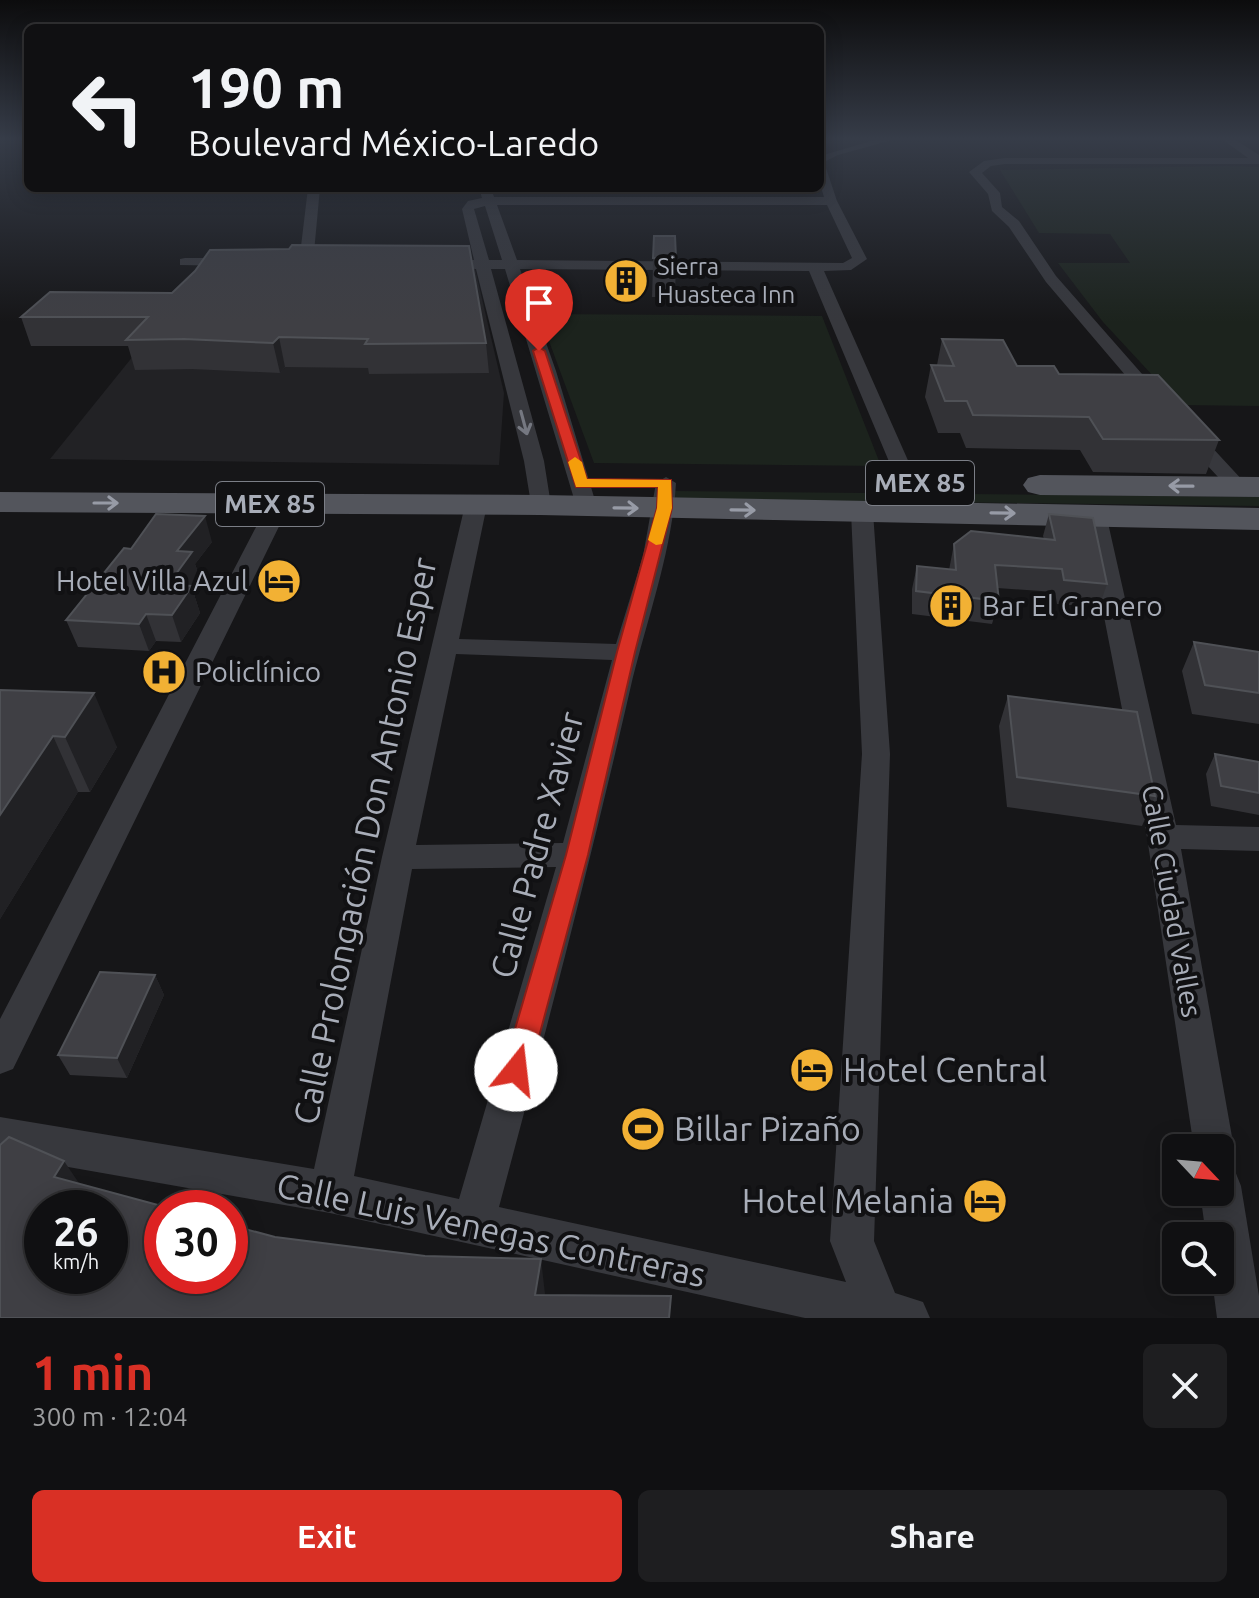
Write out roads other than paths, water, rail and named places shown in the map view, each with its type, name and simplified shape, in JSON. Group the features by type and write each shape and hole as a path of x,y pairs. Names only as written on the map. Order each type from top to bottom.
{"main road":[{"name":"MEX 85","path":"0,476 665,496 908,483 1248,487"},
{"name":"MEX 85","path":"0,503 476,505 538,494"},
{"name":"MEX 85","path":"665,496 862,512 1259,519"}],"street":[{"path":"306,263 313,199"},
{"path":"480,199 468,209 534,461 538,494"},
{"path":"489,199 547,371 584,495"},
{"path":"417,264 846,267 860,259 832,199 584,199"},
{"path":"995,199 996,208 1014,224 1051,279 1129,372 1248,487"},
{"path":"185,262 245,263"},
{"path":"815,267 908,483"},
{"path":"502,333 532,331"},
{"path":"512,375 547,371"},
{"name":"Calle Padre Xavier","path":"473,1224 577,855 665,496"},
{"path":"0,1057 279,504"},
{"name":"Calle Prolongación Don Antonio Esper","path":"330,1192 398,857 476,505"},
{"path":"862,512 876,754 852,1241 894,1316"},
{"name":"Calle Ciudad Valles","path":"1095,514 1163,837 1212,1134"},
{"path":"444,646 626,652"},
{"path":"1163,837 1259,839"},
{"path":"398,857 577,855"},
{"name":"Calle Luis Venegas Contreras","path":"13,1139 330,1192 894,1316"},
{"path":"1223,1206 1240,1318"}],"place":[{"name":"Sierra Huasteca Inn","path":"626,281"},
{"name":"Hotel Villa Azul","path":"279,581"},
{"name":"Bar El Granero","path":"951,606"},
{"name":"Policlínico","path":"164,672"},
{"name":"Hotel Central","path":"812,1070"},
{"name":"Billar Pizaño","path":"643,1129"},
{"name":"Hotel Melania","path":"985,1201"}]}
